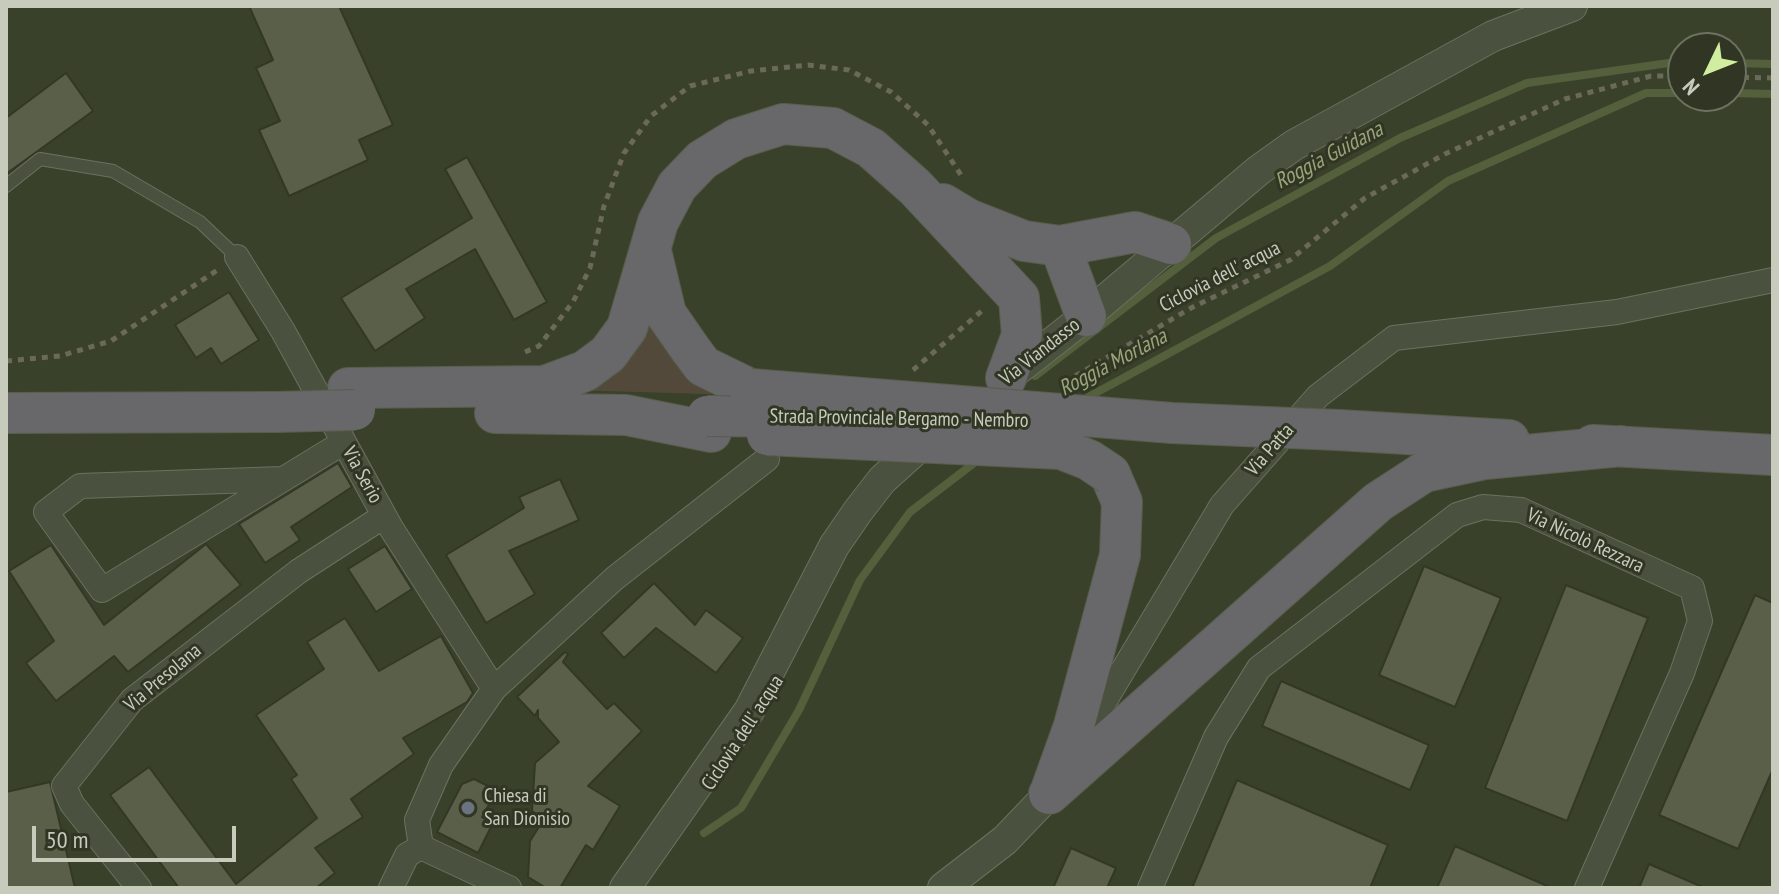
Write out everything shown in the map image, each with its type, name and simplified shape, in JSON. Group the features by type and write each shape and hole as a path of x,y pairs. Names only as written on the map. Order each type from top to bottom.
{"highway":[{"path":"6,413 129,411 273,400 349,414 545,386 585,371 608,354 627,328 658,222 677,186 702,160 736,139 783,124 833,128 871,148 915,187 1019,298 1054,311 1086,316 1060,246"},
{"path":"915,187 968,219 1024,241 1060,246 1135,232 1171,244"},
{"path":"651,251 666,314 691,350 703,366 750,389 1172,423 1773,455"},
{"path":"1006,378 1022,335 1019,298"},
{"name":"Strada Provinciale Bergamo - Nembro","path":"349,414 626,415 709,424 1172,423"},
{"path":"709,424 1061,449 1089,460 1110,474 1122,502 1120,555 1074,726 1049,794"},
{"path":"1049,794 1378,502 1424,472 1485,459 1621,446"}],"street":[{"name":"Via Viandasso","path":"625,888 749,711 834,546 882,480 941,426 1086,316 1259,170 1294,145 1493,36 1572,6"},
{"name":"Via Serio","path":"237,257 283,331 349,414 384,516 494,689"},
{"name":"Via Patta","path":"943,888 1005,840 1049,794 1222,505 1318,396 1394,338 1617,312 1773,280"},
{"path":"283,479 80,486 46,512 102,590 283,479 349,414"},
{"path":"421,847 417,820 441,765 494,689 615,578 767,459"},
{"name":"Via Nicolò Rezzara","path":"1150,888 1216,737 1259,668 1457,515 1483,507 1521,510 1692,588 1700,621 1687,660 1587,888"},
{"name":"Via Presolana","path":"139,888 72,804 64,786 132,700 299,571 384,516"},
{"path":"391,888 407,855 421,847"},
{"path":"421,847 509,888"}],"lane":[{"path":"6,186 40,159 113,171 200,222 237,257"}],"path":[{"path":"516,355 539,346 573,302 590,268 604,206 624,153 651,116 690,86 751,71 794,66 849,70 891,92 928,125 968,185"},
{"name":"Ciclovia dell' acqua","path":"1053,391 1092,364 1178,315 1290,260 1365,198 1445,154 1565,99 1651,76 1667,76"},
{"path":"1747,77 1773,78"},
{"path":"6,361 60,356 111,341 237,257"}],"shaded area":[{"path":"647,300 738,395 572,390"}],"building":[{"path":"249,6 339,6 393,125 359,140 368,160 289,196 259,130 280,121 256,68 273,60"},
{"path":"66,73 93,111 6,174 6,118"},
{"path":"467,157 547,302 514,320 475,249 406,289 425,318 375,351 341,298 472,218 445,169"},
{"path":"229,292 259,340 221,364 211,348 196,358 175,325"},
{"path":"338,463 352,487 291,527 300,540 265,563 239,524"},
{"path":"560,479 579,520 509,551 535,594 486,623 446,555 524,508 519,497"},
{"path":"206,544 241,585 128,672 114,656 56,701 26,663 54,641 9,571 51,545 104,625"},
{"path":"385,546 412,589 376,612 348,569"},
{"path":"1424,566 1501,598 1455,707 1379,675"},
{"path":"654,583 695,625 706,610 743,638 716,673 656,628 624,658 601,633"},
{"path":"1566,585 1648,618 1567,821 1485,788"},
{"path":"1755,595 1773,603 1773,769 1738,849 1659,815"},
{"path":"345,618 379,671 441,636 473,693 467,702 403,738 414,754 351,799 363,817 315,848 335,873 316,888 179,888 110,795 149,767 236,884 317,818 291,779 297,775 256,715 324,669 307,642"},
{"path":"565,652 568,654 563,662 607,709 614,703 642,731 588,786 620,806 593,850 586,845 560,888 546,888 528,877 530,841 544,819 532,811 535,763 559,742 538,718 538,710 535,716 517,697"},
{"path":"1281,681 1429,745 1410,790 1262,726"},
{"name":"Chiesa di San Dionisio","path":"474,779 488,786 492,799 482,817 493,823 478,853 437,832 462,784"},
{"path":"1237,780 1388,845 1370,888 1192,888"},
{"path":"50,782 75,888 6,888 6,792"},
{"path":"1455,846 1552,888 1437,888"},
{"path":"1071,848 1116,868 1107,888 1053,888"},
{"path":"1649,864 1705,888 1639,888"}],"waterway":[{"name":"Roggia Guidana","path":"1035,376 1216,238 1400,138 1527,83 1667,63"},
{"name":"Roggia Guidana","path":"1747,63 1773,64"},
{"name":"Roggia Morlana","path":"1079,402 1330,266 1448,181 1646,93 1667,93"},
{"name":"Roggia Morlana","path":"1747,93 1773,94"},
{"name":"Roggia Morlana","path":"704,833 741,808 799,710 860,580 910,512 978,460"}],"place":[{"name":"Chiesa di San Dionisio","path":"468,808"}]}
